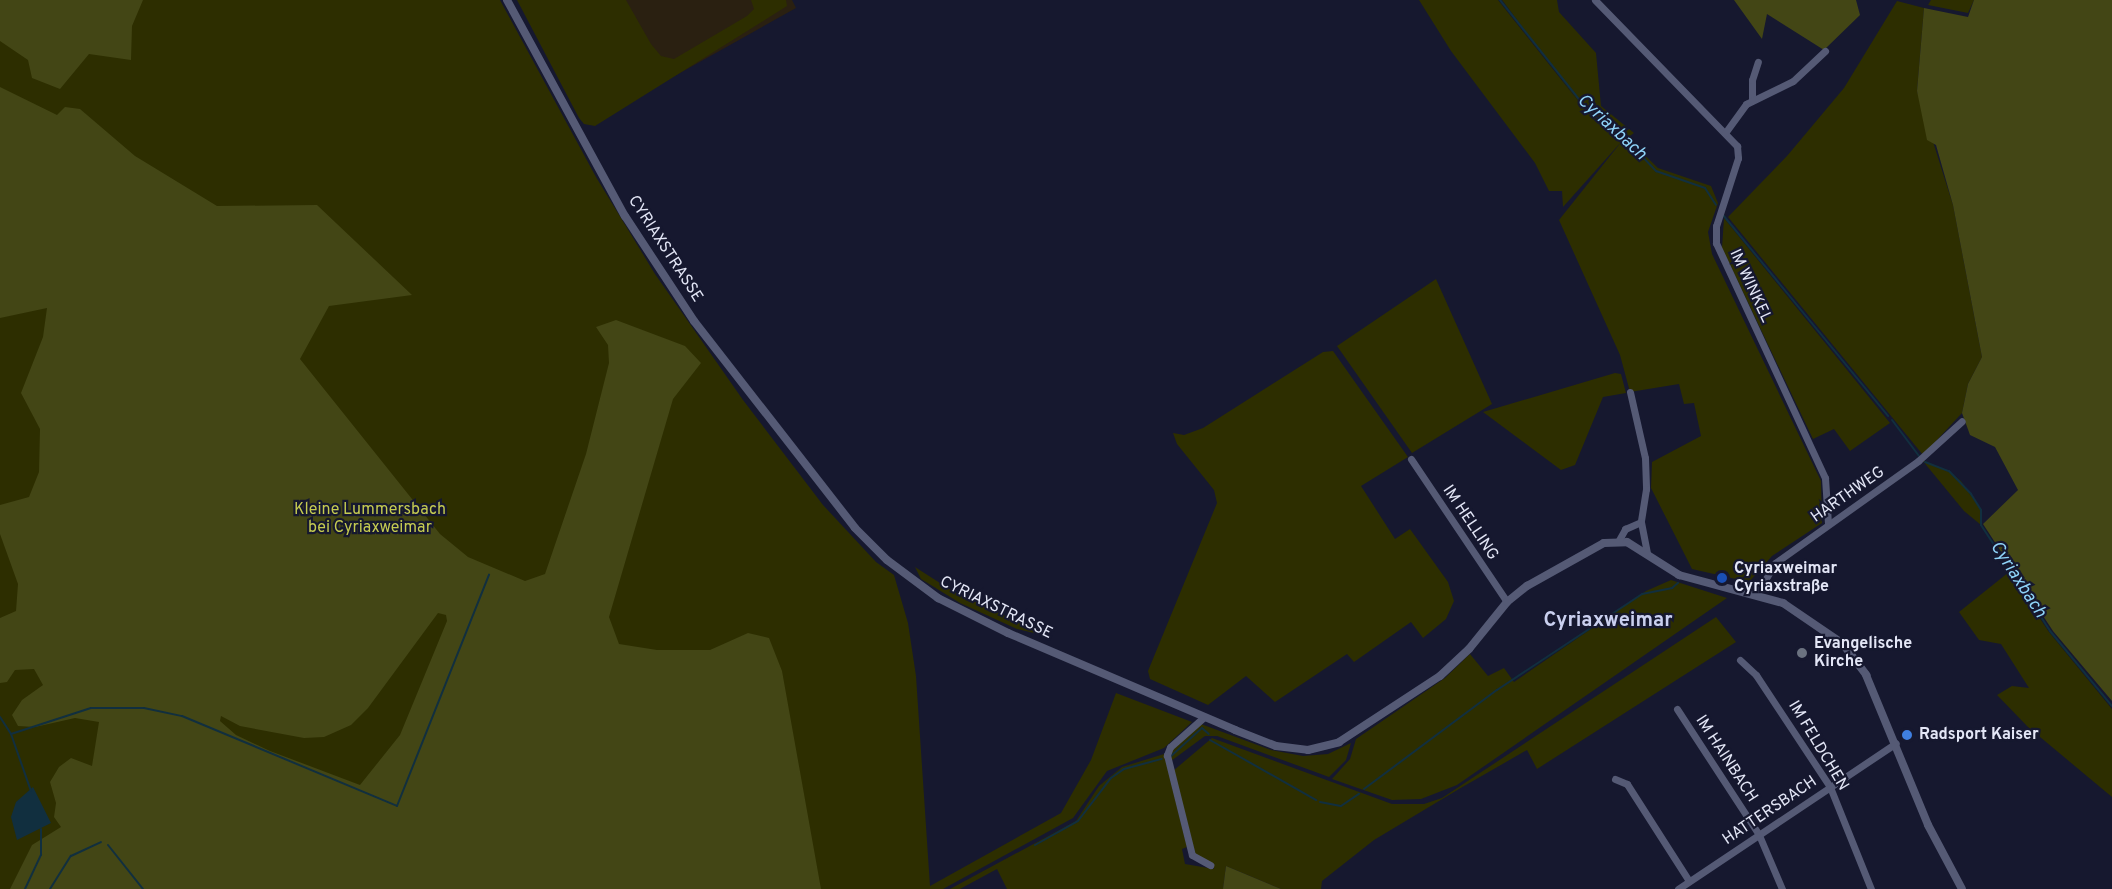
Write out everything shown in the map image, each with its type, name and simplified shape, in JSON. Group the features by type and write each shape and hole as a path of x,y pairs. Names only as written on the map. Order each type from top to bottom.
{"street":[{"name":"CYRIAXSTRASSE","path":"507,0 625,216 659,269 743,388 855,528 901,571 957,608 1204,717 1276,746 1298,750 1328,747 1440,676 1469,649 1507,602 1590,549 1619,540 1625,530 1641,522"},
{"name":"IM WINKEL","path":"1595,0 1725,133 1739,151 1716,226 1716,243 1825,478 1828,523"},
{"path":"1725,133 1752,99 1793,81 1825,51"},
{"path":"1752,99 1752,80 1758,62"},
{"path":"1630,392 1645,458 1646,489 1641,522 1647,553"},
{"name":"HARTHWEG","path":"1756,595 1775,563 1915,463 1962,421"},
{"name":"IM HELLING","path":"1411,459 1507,602"},
{"path":"1619,540 1647,553 1679,575 1756,595 1797,611 1843,644 1866,675 1928,825 1962,889"},
{"name":"IM FELDCHEN","path":"1740,660 1756,675 1830,787 1871,889"},
{"name":"IM HAINBACH","path":"1677,709 1759,835 1782,889"},
{"path":"1204,717 1170,747 1167,755 1192,855 1210,865"},
{"name":"HATTERSBACH","path":"1678,889 1896,743"},
{"path":"1615,779 1627,784 1689,881"}],"shaded area":[{"path":"601,0 792,0 796,8 655,87"}],"green space":[{"name":"Kleine Lummersbach bei Cyriaxweimar","path":"0,0 500,0 596,177 655,274 743,400 823,505 876,562 894,575 908,623 916,676 930,886 1061,813 1091,760 1116,693 1192,722 1164,748 1107,771 1073,818 943,889 0,889"},
{"path":"0,0 143,0 132,26 131,60 89,54 60,89 32,78 28,60 0,41"},
{"path":"517,0 626,0 651,44 661,56 674,59 747,16 754,9 751,0 786,0 787,6 595,126 584,124 579,118"},
{"path":"1419,0 1498,0 1583,107 1502,0 1557,0 1559,12 1596,53 1601,106 1634,133 1627,138 1658,168 1711,186 1718,203 1708,232 1712,254 1821,481 1822,523 1772,556 1749,582 1692,569 1651,488 1652,462 1701,436 1694,403 1684,404 1679,384 1630,392 1620,355 1559,220 1622,141 1563,207 1562,191 1549,191 1535,163 1451,51"},
{"path":"1734,0 1856,0 1860,15 1824,50 1767,14 1762,39"},
{"path":"1931,0 1974,0 1968,13 1928,5"},
{"path":"1974,0 2112,0 2112,701 2053,631 1983,524 2018,490 1995,447 1970,435 1962,413 1968,384 1982,357 1953,205 1936,145 1927,140 1917,91 1924,8 1968,17"},
{"path":"1897,1 1924,8 1917,91 1953,205 1982,357 1968,384 1962,413 1923,455 1728,217 1787,156 1844,88"},
{"path":"0,87 57,115 65,107 80,109 135,156 217,206 317,205 412,295 329,306 300,359 440,534 468,557 525,581 545,574 586,454 609,363 608,345 596,327 616,320 685,346 701,363 673,399 609,617 619,644 657,650 710,650 748,633 769,638 782,671 821,889 10,889 32,845 61,827 54,817 56,803 50,782 59,767 71,758 92,766 99,722 75,718 35,727 18,726 12,715 22,700 43,685 34,669 15,670 7,682 0,683 0,618 16,611 18,584 0,534 0,505 29,497 39,472 40,429 21,393 43,337 47,308 0,318","holes":["438,613 446,615 447,621 400,735 360,785 270,751 236,735 220,721 221,716 240,726 304,738 324,737 351,725 368,708"]},
{"path":"1724,218 1890,423 1850,451 1834,429 1813,439 1722,248"},
{"path":"1436,279 1492,404 1412,453 1337,346"},
{"path":"1333,351 1408,457 1361,486 1395,539 1410,529 1448,582 1454,601 1446,619 1423,638 1411,622 1354,662 1347,654 1275,702 1246,676 1208,705 1150,679 1148,671 1217,503 1214,490 1177,444 1173,433 1184,435 1203,428 1323,352"},
{"path":"1615,373 1621,374 1626,393 1603,397 1575,465 1561,470 1483,412"},
{"path":"1922,460 1949,471 1961,481 1981,510 1981,525 1964,511"},
{"path":"915,567 954,592 1051,637 1017,629 960,603 921,579"},
{"path":"2009,572 2049,632 2112,709 2112,797 2028,727 1997,695 2012,686 2029,688 2001,644 1979,640 1959,612"},
{"path":"1671,580 1727,598 1457,785 1421,799 1392,800 1332,779 1350,759 1356,739 1445,678 1470,654 1488,676 1504,668 1514,682 1646,591"},
{"path":"1716,617 1736,642 1537,769 1527,750 1459,789 1374,840 1322,881 1321,889 1281,889 1226,866 1223,889 1007,889 997,869 960,889 950,889 1076,821 1099,786 1122,767 1164,754 1187,847 1182,849 1185,864 1214,869 1213,865 1196,856 1173,771 1212,738 1392,804 1424,804 1442,798"},
{"path":"1201,724 1271,750 1303,756 1328,754 1351,743 1346,760 1329,777 1217,736 1205,736 1171,761 1170,751"},
{"path":"1226,866 1281,889 1223,889"}],"water":[{"path":"33,787 51,823 17,840 11,817 16,802"}],"waterway":[{"name":"Cyriaxbach","path":"1500,0 1589,112 1622,135 1656,171 1705,188 1716,205"},
{"name":"Cyriaxbach","path":"1723,215 1888,416"},
{"name":"Cyriaxbach","path":"1892,420 1919,456"},
{"name":"Cyriaxbach","path":"1925,462 1949,471 1971,494 1981,510 1981,525 2050,631 2112,706"},
{"path":"11,734 91,708 144,708 182,716 397,806 489,575"},
{"path":"1364,789 1497,690 1642,594 1672,588 1678,583"},
{"path":"0,717 11,734 31,791"},
{"path":"1170,757 1202,728 1209,734"},
{"path":"1210,740 1316,800"},
{"path":"1035,845 1078,821 1111,778 1124,769 1162,759"},
{"path":"1320,802 1341,806 1359,794"},
{"path":"25,889 41,855 41,829"},
{"path":"50,889 71,856 101,842"},
{"path":"108,845 143,889"}],"place":[{"name":"Cyriaxweimar Cyriaxstraße","path":"1722,578"},
{"name":"Evangelische Kirche","path":"1802,653"},
{"name":"Radsport Kaiser","path":"1907,735"}],"district":[{"name":"Cyriaxweimar","path":"1608,621"}]}
